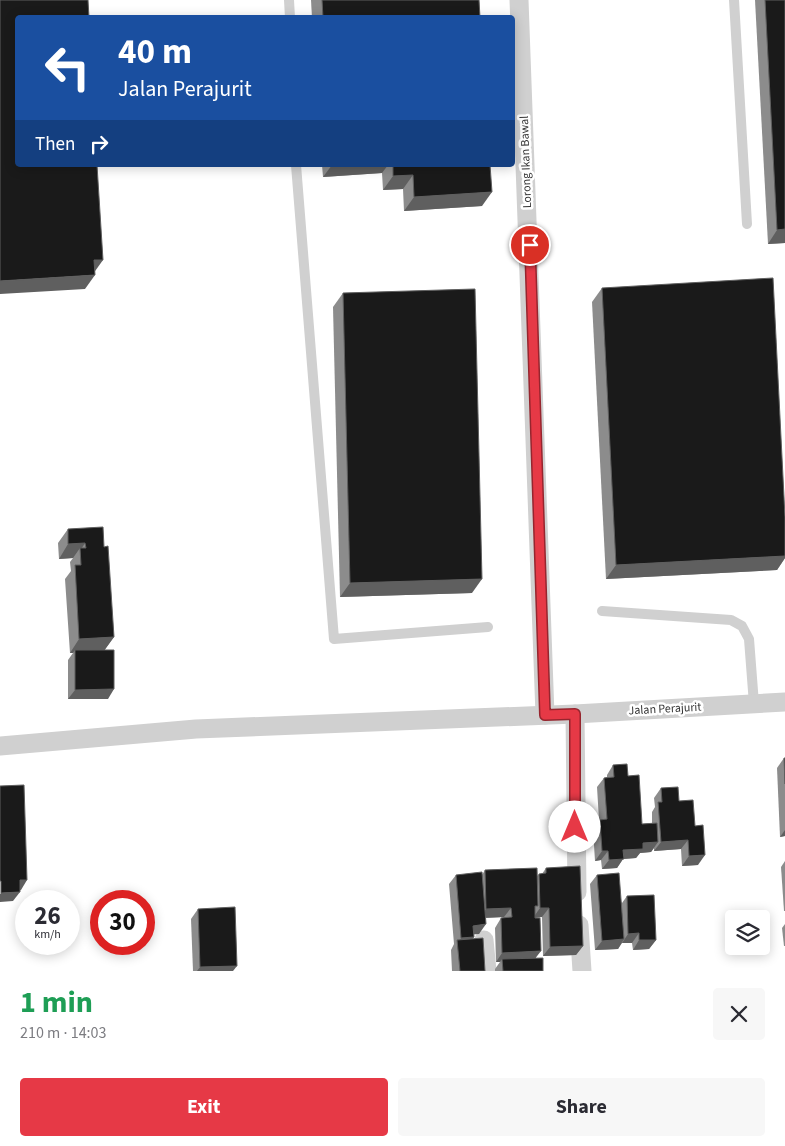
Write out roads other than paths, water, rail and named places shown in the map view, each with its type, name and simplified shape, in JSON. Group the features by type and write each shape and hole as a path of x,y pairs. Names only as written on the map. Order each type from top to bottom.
{"street":[{"name":"Lorong Ikan Bawal","path":"519,0 545,715"},
{"name":"Jalan Perajurit","path":"0,746 196,729 575,714 785,702"},
{"path":"575,714 575,864 582,971"},
{"path":"484,940 486,971"}],"lane":[{"path":"289,0 290,15"},
{"path":"734,0 747,224"},
{"path":"296,167 334,639 488,627"},
{"path":"602,611 731,620 742,626 749,638 754,704"}]}
